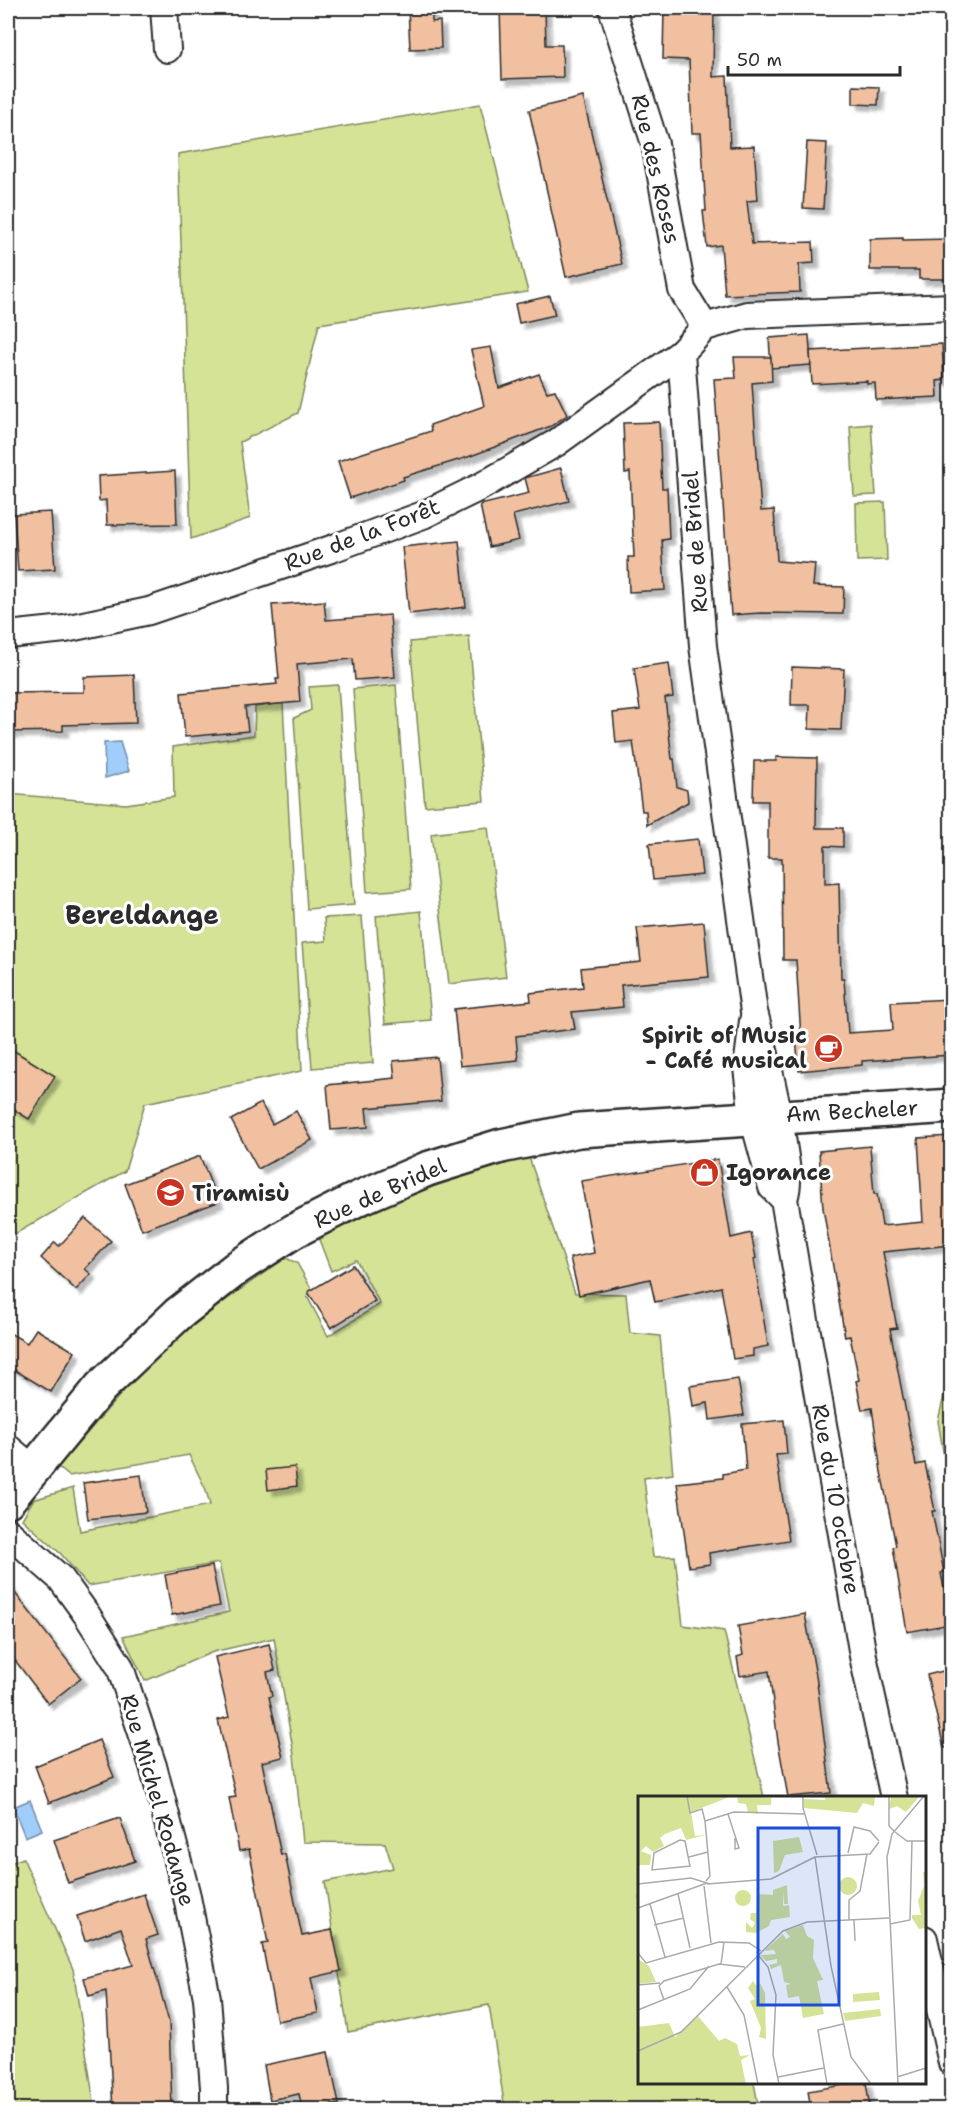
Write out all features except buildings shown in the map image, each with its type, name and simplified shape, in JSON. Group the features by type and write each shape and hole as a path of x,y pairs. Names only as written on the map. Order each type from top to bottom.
{"main road":[{"name":"Am Becheler","path":"766,1116 951,1106"},
{"name":"Rue de Bridel","path":"8,1500 101,1387 178,1314 238,1267 294,1232 357,1198 427,1169 501,1146 579,1130 766,1116"}],"street":[{"path":"164,8 167,49"},
{"name":"Rue des Roses","path":"612,8 655,144 682,290 705,327"},
{"path":"681,353 705,327 747,315 951,307"},
{"name":"Rue de la Forêt","path":"8,635 65,629 158,609 423,515 480,487 556,443 681,353"},
{"name":"Rue de Bridel","path":"681,353 703,646 754,1012 747,1068 766,1116"},
{"name":"Rue du 10 octobre","path":"766,1116 772,1187 784,1199 863,1656 894,1796"},
{"path":"8,1448 33,1468"},
{"name":"Rue Michel Rodange","path":"8,1532 61,1579 120,1667 153,1766 186,1892 207,1998 214,2109"},
{"path":"926,1948 951,2062"}],"green space":[{"path":"480,104 528,292 319,324 298,413 240,442 250,518 191,539 178,154"},
{"path":"871,424 876,495 854,496 850,426"},
{"path":"885,502 887,560 857,561 856,503"},
{"path":"469,636 484,801 425,806 410,642"},
{"path":"338,685 354,905 307,909 294,718 311,710 309,687"},
{"path":"396,685 411,889 367,892 353,689"},
{"path":"283,703 302,1071 145,1103 125,1171 8,1238 8,794 126,804 174,797 173,747 254,735 255,707"},
{"path":"488,827 506,977 449,984 431,834"},
{"path":"421,911 431,1020 385,1024 376,916"},
{"path":"362,916 373,1063 312,1068 302,943 326,941 324,918"},
{"path":"529,1157 575,1293 626,1294 630,1333 660,1336 673,1474 644,1478 653,1557 675,1556 683,1625 724,1631 764,1796 638,1796 638,2084 754,2084 759,2109 505,2109 489,2005 348,2032 325,1882 393,1868 385,1843 303,1842 294,1755 274,1638 213,1652 145,1681 123,1636 229,1612 219,1563 88,1586 61,1554 22,1519 33,1500 73,1488 80,1531 210,1505 206,1490 189,1455 69,1476 58,1467 125,1389 165,1349 215,1308 286,1258 297,1263 312,1290 307,1296 328,1336 380,1304 356,1260 331,1271 318,1237 399,1200 456,1178"},
{"path":"952,1366 951,1498 938,1421"},
{"path":"23,1858 73,1969 95,2109 8,2109 8,1864"}],"water":[{"path":"120,742 129,771 105,778 104,743"},
{"path":"30,1800 42,1830 25,1837 13,1807"}],"place":[{"name":"Spirit of Music - Café musical","path":"828,1048"},
{"name":"Igorance","path":"705,1172"},
{"name":"Tiramisù","path":"171,1193"}],"district":[{"name":"Bereldange","path":"142,914"}]}
